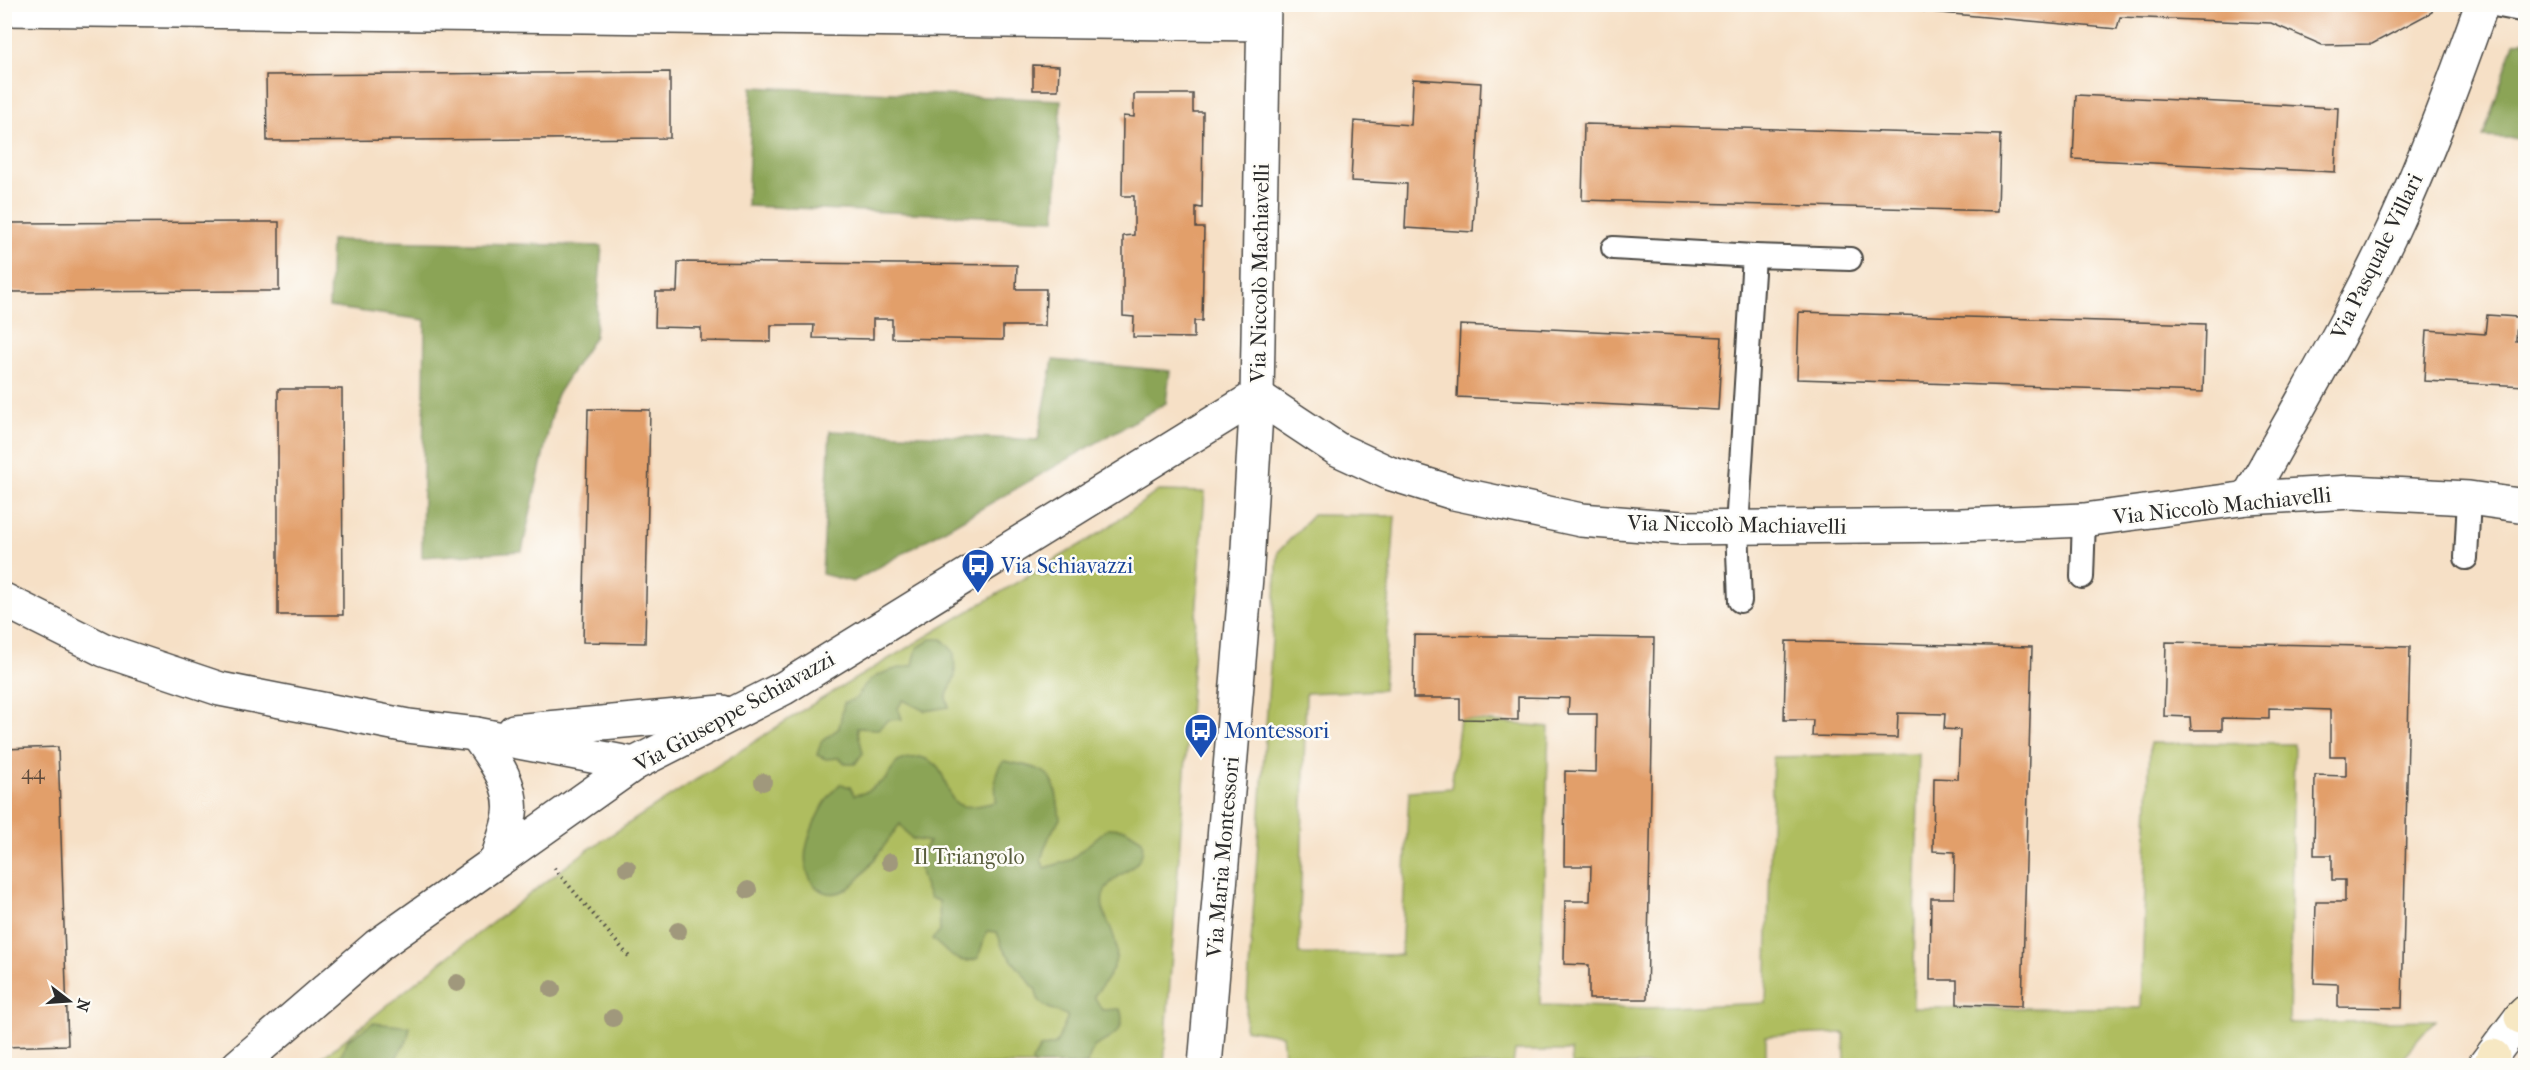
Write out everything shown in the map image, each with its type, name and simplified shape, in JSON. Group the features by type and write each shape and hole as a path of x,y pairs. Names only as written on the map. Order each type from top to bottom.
{"street":[{"name":"Via Pasquale Villari","path":"2248,498 2329,352 2392,230 2453,86 2482,4"},
{"path":"4,9 1264,14"},
{"name":"Via Niccolò Machiavelli","path":"1264,14 1257,396 1337,449 1389,472 1454,493 1581,520 1682,528 1961,525 2084,520 2248,498 2351,492 2469,498 2526,506"},
{"name":"Via Giuseppe Schiavazzi","path":"238,1065 377,946 634,764 784,688 1257,396"},
{"name":"Via Maria Montessori","path":"1205,1065 1247,565 1257,396"},
{"path":"4,600 104,650 220,689 408,726 476,734 634,764"},
{"path":"476,734 739,710"},
{"path":"476,734 501,771 508,790 510,813 497,860"},
{"path":"2489,1062 2524,1015"}],"lane":[{"path":"2489,4 2526,11"},
{"path":"1613,248 1850,259"},
{"path":"1740,601 1737,528 1754,256"},
{"path":"2466,558 2469,498"},
{"path":"2082,577 2084,520"}],"path":[{"path":"528,838 631,959"}],"green space":[{"path":"2525,40 2525,139 2483,137 2514,43"},
{"path":"752,87 1061,100 1055,219 747,206"},
{"path":"331,240 602,246 595,336 556,396 522,551 422,557 425,320 329,307"},
{"path":"1053,360 1170,371 1166,403 853,582 822,574 830,431 1038,440"},
{"name":"Il Triangolo","path":"1158,491 1205,492 1164,1065 312,1066 441,962 586,851 803,710 1100,533"},
{"path":"1313,515 1395,516 1383,690 1306,693 1299,954 1401,955 1409,791 1451,788 1460,719 1549,727 1540,1005 1649,1008 1766,1003 1773,757 1919,754 1913,1008 2141,1008 2150,743 2294,744 2289,1023 2435,1020 2395,1066 1845,1065 1844,1033 1766,1036 1766,1065 1572,1065 1571,1051 1515,1051 1513,1065 1285,1066 1282,1035 1245,1029 1278,552"},
{"path":"931,639 942,639 954,652 955,676 946,698 949,707 925,711 903,700 898,708 902,719 888,720 878,729 857,728 863,753 855,764 846,764 839,758 826,759 817,755 821,742 839,728 844,703 857,698 866,683 880,674 913,665 917,648"},
{"path":"920,757 938,767 952,797 956,803 963,806 996,802 996,774 1004,761 1032,767 1048,775 1055,790 1060,819 1051,833 1041,860 1045,868 1070,860 1108,828 1125,829 1142,840 1139,859 1134,866 1107,887 1102,899 1117,953 1112,970 1094,996 1102,1010 1120,1009 1122,1023 1116,1033 1094,1047 1086,1065 1033,1065 1032,1061 1040,1048 1056,1044 1068,1016 1039,1001 1036,990 1003,949 997,932 987,931 978,958 971,961 953,957 932,939 940,932 939,901 930,898 920,869 921,855 929,842 912,839 900,824 853,885 836,893 827,893 819,889 808,874 805,855 812,828 819,812 840,784 850,787 854,795 864,793 886,779 896,763 904,759"},
{"path":"373,1023 410,1027 407,1041 391,1065 336,1065 348,1040"}],"building":[{"path":"1920,4 2434,4 2432,12 2372,44 2322,45 2271,23 2120,17 2117,29 1920,11"},
{"path":"1033,65 1059,66 1058,90 1033,90"},
{"path":"670,72 670,138 267,141 266,75"},
{"path":"1413,79 1481,83 1473,232 1405,228 1407,184 1351,181 1354,121 1411,125"},
{"path":"1134,94 1193,94 1193,112 1203,112 1202,208 1196,207 1196,228 1204,228 1202,321 1194,321 1194,338 1133,337 1134,317 1123,316 1123,236 1134,235 1134,196 1122,196 1123,116 1134,117"},
{"path":"2076,95 2338,108 2335,172 2073,159"},
{"path":"1584,124 2000,135 1998,211 1582,200"},
{"path":"279,222 279,291 4,292 4,223"},
{"path":"678,262 1017,265 1016,289 1046,289 1045,326 1003,326 1003,340 892,338 892,319 873,319 873,339 813,338 814,325 771,325 771,342 701,341 701,328 655,327 656,292 677,292"},
{"path":"1799,312 2205,324 2203,392 1797,379"},
{"path":"2487,315 2517,317 2516,341 2526,341 2526,386 2424,381 2427,330 2485,334"},
{"path":"1460,325 1722,337 1718,410 1457,397"},
{"path":"278,389 342,389 343,615 278,615"},
{"path":"588,409 650,410 645,643 583,642"},
{"path":"1414,635 1654,638 1647,999 1589,999 1589,965 1564,964 1565,901 1590,901 1591,866 1564,866 1565,771 1596,772 1597,714 1568,714 1569,698 1518,697 1518,720 1460,719 1460,698 1413,698"},
{"path":"1786,641 2032,647 2022,1006 1957,1004 1957,980 1930,980 1931,898 1954,898 1955,852 1933,851 1934,778 1958,779 1960,730 1944,729 1945,714 1898,713 1897,738 1812,736 1813,720 1784,720"},
{"path":"2166,642 2410,647 2402,1008 2338,1007 2338,984 2314,983 2316,902 2345,902 2345,880 2332,880 2332,855 2314,855 2315,775 2346,776 2346,756 2330,756 2330,710 2269,708 2269,719 2222,718 2222,730 2191,730 2190,717 2164,716"},
{"path":"58,747 68,1045 4,1047 4,749"}],"place":[{"name":"Via Schiavazzi","path":"978,594"},
{"name":"Montessori","path":"1201,759"}]}
